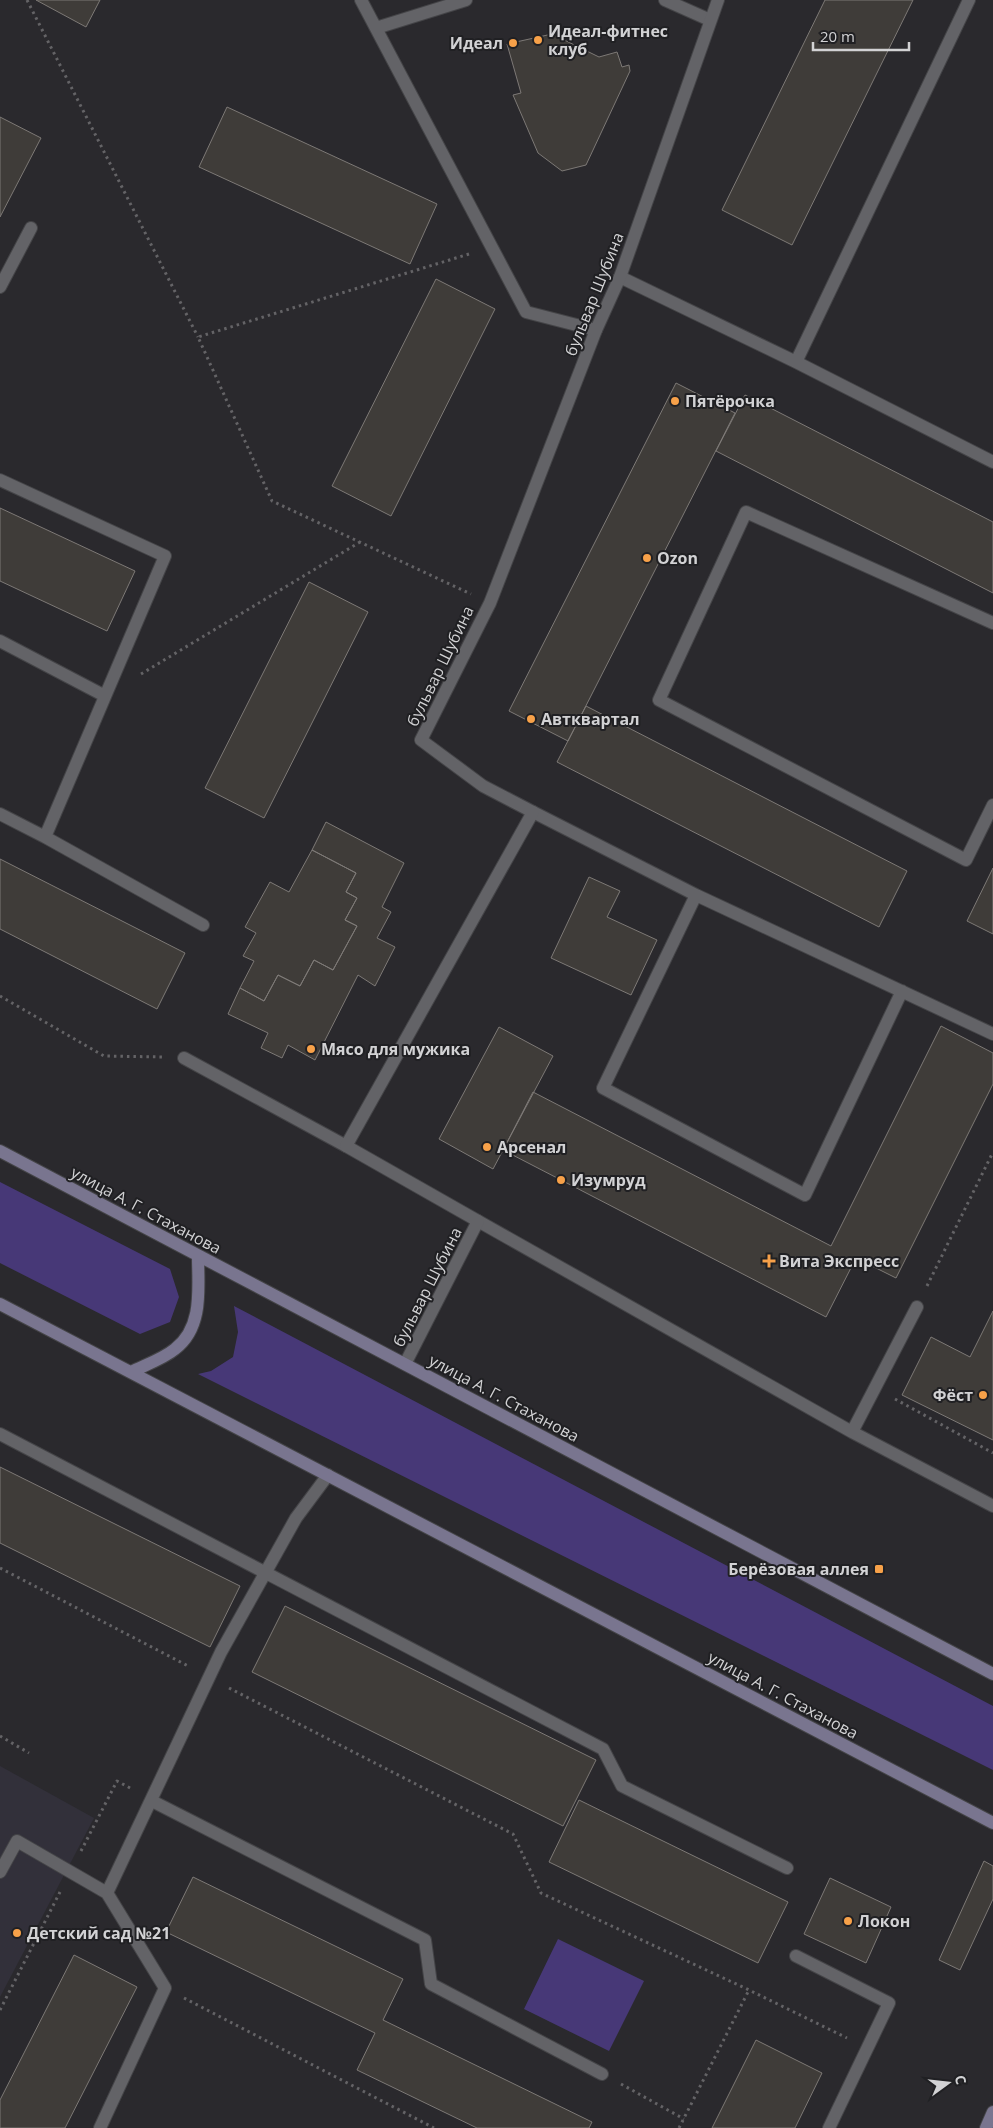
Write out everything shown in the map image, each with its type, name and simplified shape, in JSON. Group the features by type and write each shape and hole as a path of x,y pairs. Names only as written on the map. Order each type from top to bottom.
{"main road":[{"name":"улица А. Г. Стаханова","path":"0,1151 993,1674"},
{"path":"131,1372 176,1349 191,1331 198,1310 198,1256"},
{"name":"улица А. Г. Стаханова","path":"0,1304 993,1823"},
{"path":"986,2128 993,2112"}],"street":[{"path":"361,0 526,312 596,330"},
{"path":"376,28 466,0"},
{"path":"665,0 710,20"},
{"name":"бульвар Шубина","path":"533,812 482,786 421,740 490,602 596,330 620,278 718,0"},
{"path":"796,362 969,0"},
{"path":"0,287 31,228"},
{"path":"620,278 796,362 993,462"},
{"path":"0,480 165,556 45,836"},
{"path":"993,623 746,512 659,700 966,860 993,805"},
{"path":"0,641 105,696"},
{"path":"346,1146 533,812 696,895 993,1034"},
{"path":"0,814 45,836 204,925"},
{"path":"696,895 603,1088 805,1195 902,990"},
{"name":"бульвар Шубина","path":"184,1058 346,1146 478,1221 405,1364"},
{"path":"478,1221 852,1432 993,1506"},
{"path":"852,1432 917,1307"},
{"path":"0,1434 603,1749 622,1786 787,1868"},
{"path":"107,1893 222,1652 296,1518 328,1475"},
{"path":"152,1801 425,1940 431,1984 602,2074"},
{"path":"0,1872 17,1841 107,1893 165,1988 100,2128"},
{"path":"796,1956 889,2003 829,2128"}],"path":[{"path":"27,0 198,337 272,501 490,602"},
{"path":"198,337 492,247"},
{"path":"139,675 361,542"},
{"path":"0,996 104,1056 184,1058"},
{"path":"917,1307 993,1152"},
{"path":"875,1389 993,1453"},
{"path":"0,1568 513,1834 541,1894 749,1990 867,2048"},
{"path":"0,1736 30,1753"},
{"path":"165,1988 434,2128"},
{"path":"679,2128 749,1990"},
{"path":"602,2074 684,2119"}],"shaded area":[{"path":"0,1182 170,1269 179,1297 170,1322 140,1334 0,1263"},
{"path":"234,1306 993,1706 993,1770 198,1374 211,1371 233,1357 238,1332"},
{"name":"Детский сад №21","path":"0,1766 94,1818 0,1997"},
{"path":"558,1939 644,1981 609,2051 524,2009"}],"building":[{"path":"36,0 100,0 86,27"},
{"path":"825,0 913,0 792,245 722,210"},
{"path":"552,34 599,57 617,52 622,67 629,65 630,71 586,165 562,171 538,153 513,95 521,93 507,44"},
{"path":"227,107 437,204 410,264 199,167"},
{"path":"0,117 41,138 0,217"},
{"path":"436,279 495,309 391,516 332,486"},
{"path":"676,383 735,413 568,741 509,711"},
{"path":"745,395 993,522 993,593 716,451"},
{"path":"0,508 135,571 107,631 0,581"},
{"path":"309,582 368,612 264,818 205,788"},
{"path":"586,706 907,871 879,927 557,762"},
{"path":"326,822 404,863 382,907 391,912 377,938 395,947 375,986 358,975 315,1060 288,1045 282,1058 261,1048 268,1033 228,1014 240,988 264,1001 278,975 300,986 314,960 333,970 357,926 345,920 357,898 346,892 356,873 312,850"},
{"path":"312,850 356,873 346,892 357,898 345,920 357,926 333,970 314,960 300,986 278,975 264,1001 240,988 254,961 243,956 256,933 245,927 270,882 289,892"},
{"path":"0,859 185,953 157,1009 0,929"},
{"path":"993,868 993,934 967,921"},
{"path":"589,877 620,891 607,917 657,940 631,995 551,958"},
{"path":"941,1026 993,1053 993,1084 896,1278 856,1258 826,1317 503,1150 533,1092 831,1246"},
{"path":"499,1027 553,1056 493,1169 439,1139"},
{"path":"993,1311 993,1440 902,1395 931,1337 970,1357"},
{"path":"0,1467 240,1586 210,1647 0,1543"},
{"path":"285,1606 596,1760 563,1826 252,1672"},
{"path":"579,1800 788,1902 758,1963 549,1862"},
{"path":"984,1861 993,1866 993,1899 960,1970 939,1960"},
{"path":"193,1877 403,1979 383,2020 592,2122 589,2128 477,2128 357,2070 375,2033 166,1932"},
{"name":"Локон","path":"830,1878 891,1907 866,1963 804,1934"},
{"path":"74,1955 137,1987 65,2128 0,2128 0,2100"},
{"path":"756,2040 822,2073 795,2128 712,2128"}],"place":[{"name":"Идеал-фитнес клуб","path":"538,40"},
{"name":"Идеал","path":"513,43"},
{"name":"Пятёрочка","path":"675,401"},
{"name":"Ozon","path":"647,558"},
{"name":"Автквартал","path":"531,719"},
{"name":"Мясо для мужика","path":"311,1049"},
{"name":"Арсенал","path":"487,1147"},
{"name":"Изумруд","path":"561,1180"},
{"name":"Вита Экспресс","path":"769,1261"},
{"name":"Фёст","path":"983,1395"},
{"name":"Берёзовая аллея","path":"879,1569"},
{"name":"Локон","path":"848,1921"},
{"name":"Детский сад №21","path":"17,1933"}]}
